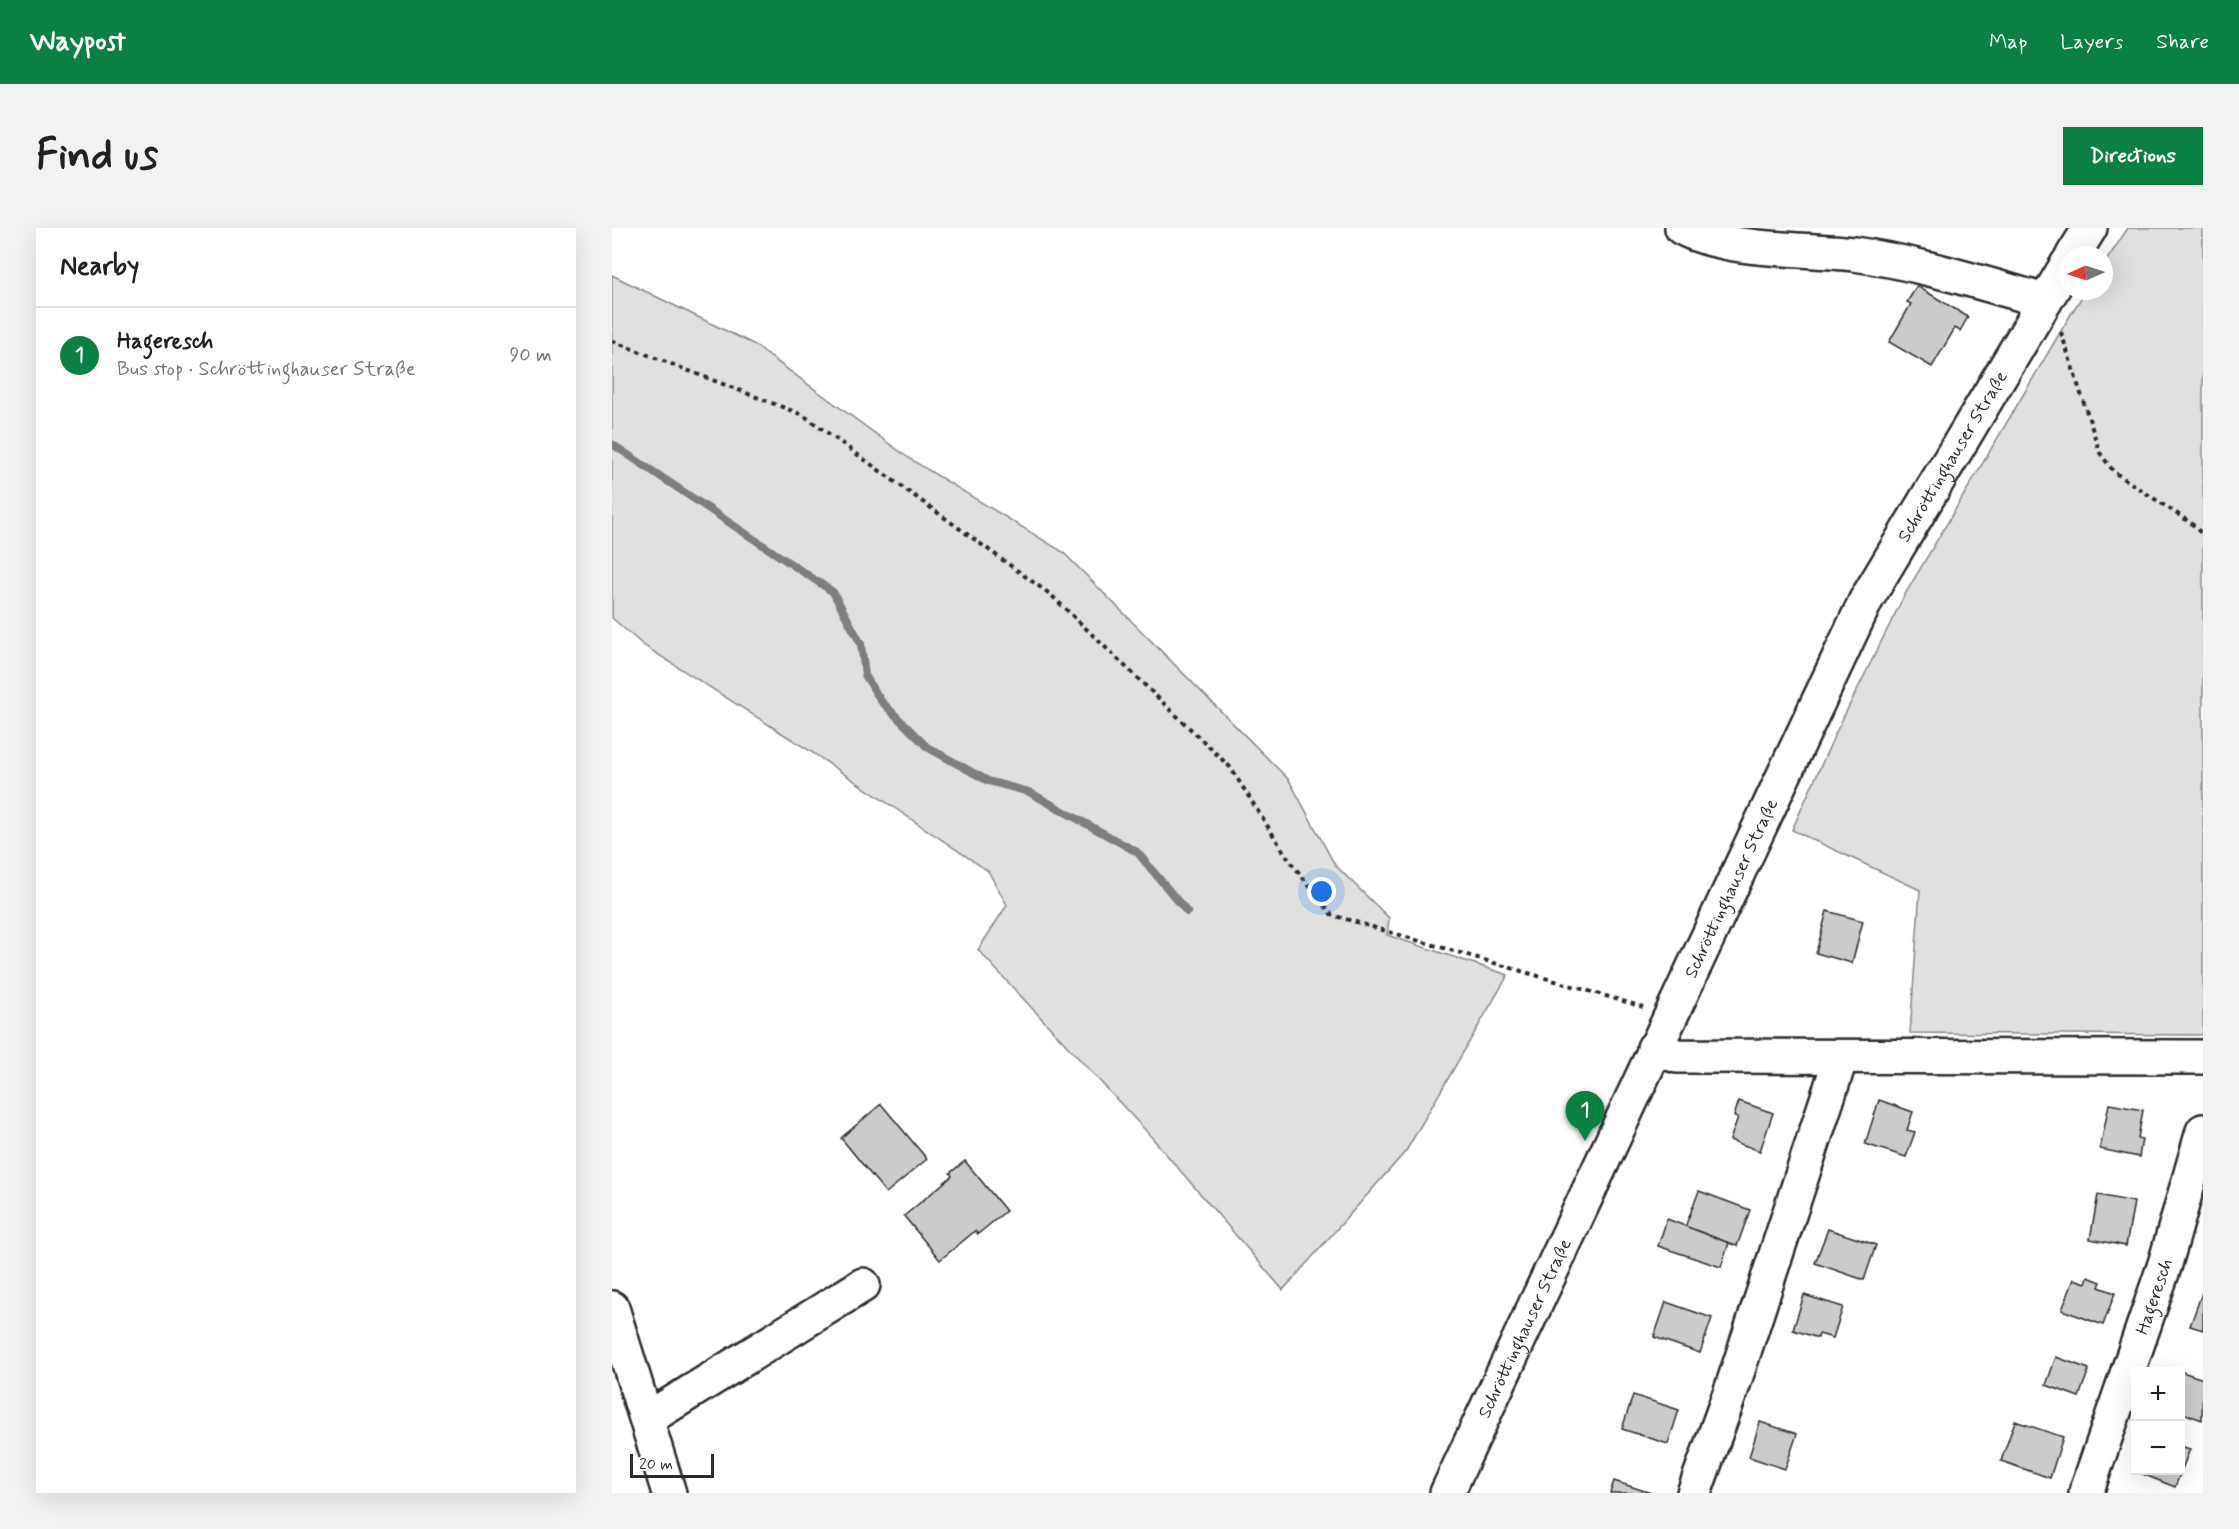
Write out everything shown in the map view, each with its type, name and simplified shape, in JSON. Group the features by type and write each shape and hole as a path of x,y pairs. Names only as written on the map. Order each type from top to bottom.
{"street":[{"path":"1682,228 1742,245 1853,254 1925,266 2045,301"},
{"path":"2079,246 2090,228"},
{"name":"Schröttinghauser Straße","path":"1447,1493 1866,600 2059,278"},
{"path":"1654,1048 1677,1056 2203,1057"},
{"path":"1694,1493 1733,1384 1841,1057"},
{"name":"Hageresch","path":"2086,1493 2165,1264 2203,1131"},
{"path":"647,1419 863,1286"},
{"path":"612,1308 669,1493"}],"path":[{"path":"2045,301 2057,316 2067,355 2080,386 2100,453 2105,462 2114,472 2191,523 2203,535"},
{"path":"612,341 803,415 1051,595 1230,767 1289,860 1332,915 1670,1015"}],"shaded area":[{"path":"2128,228 2203,228 2203,1035 1910,1033 1920,890 1792,830 1836,732 1904,596 2074,309 2080,300 2113,300 2113,250"},
{"path":"612,275 753,344 910,459 1063,552 1289,780 1335,865 1389,918 1387,935 1508,975 1406,1151 1283,1290 1147,1132 978,950 1007,905 988,871 807,749 643,645 612,618"}],"building":[{"path":"1917,286 1968,317 1960,331 1955,328 1932,367 1889,342 1911,304 1907,302"},
{"path":"1827,911 1863,921 1852,963 1816,953"},
{"path":"1879,1100 1913,1112 1907,1130 1915,1132 1906,1157 1865,1144"},
{"path":"1739,1101 1773,1113 1760,1151 1730,1140 1738,1117 1734,1116"},
{"path":"881,1104 927,1159 886,1193 841,1138"},
{"path":"2109,1104 2143,1110 2138,1138 2142,1139 2139,1157 2100,1149"},
{"path":"965,1161 1006,1211 978,1234 975,1231 940,1260 904,1216 952,1176 950,1173"},
{"path":"1699,1191 1750,1210 1737,1246 1685,1227"},
{"path":"2098,1195 2134,1202 2126,1246 2090,1239"},
{"path":"1667,1219 1729,1243 1721,1267 1658,1246"},
{"path":"1828,1229 1876,1245 1864,1280 1815,1263"},
{"path":"2088,1277 2101,1282 2099,1287 2115,1293 2103,1325 2062,1310 2074,1279 2086,1283"},
{"path":"2203,1290 2203,1330 2190,1326"},
{"path":"1804,1295 1843,1307 1833,1338 1819,1334 1818,1338 1793,1330"},
{"path":"1666,1302 1712,1318 1700,1353 1654,1337"},
{"path":"2056,1357 2089,1369 2079,1397 2046,1385"},
{"path":"2185,1373 2203,1379 2202,1420 2185,1414"},
{"path":"1633,1395 1679,1410 1668,1444 1622,1429"},
{"path":"2015,1421 2063,1437 2050,1478 2001,1461"},
{"path":"1760,1422 1797,1434 1785,1469 1749,1457"},
{"path":"2185,1448 2190,1449 2185,1462"},
{"path":"2145,1475 2180,1475 2175,1487"},
{"path":"1614,1481 1651,1493 1610,1493"}],"waterway":[{"path":"612,444 833,592 861,644 865,675 881,701 927,747 988,781 1029,792 1137,852 1187,912"}],"place":[{"name":"Hageresch","path":"1585,1141"}]}
